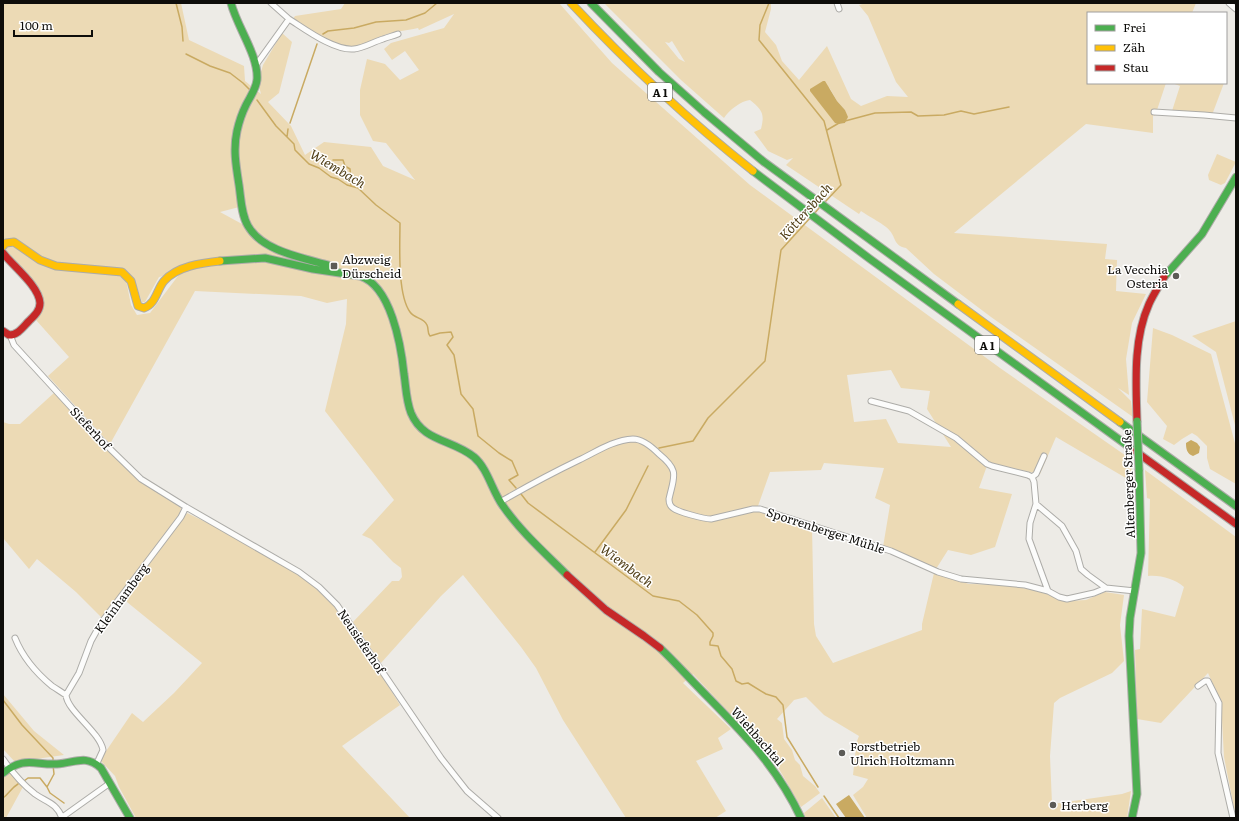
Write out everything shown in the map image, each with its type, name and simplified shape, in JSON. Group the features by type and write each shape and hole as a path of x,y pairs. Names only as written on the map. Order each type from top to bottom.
{"main road":[{"path":"231,3 235,19 256,65 257,80 235,138 237,172 242,206 248,226 260,239 268,244 294,256 331,266 333,272"},
{"name":"A 1","path":"571,3 650,83 755,174 843,240 1236,524"},
{"name":"A 1","path":"590,3 659,72 764,162 1236,506"},
{"name":"Altenberger Straße","path":"1132,818 1137,794 1129,636 1130,618 1141,553 1136,364 1142,324 1150,304 1165,276 1202,234 1236,177"},
{"name":"Wiehbachtal","path":"3,246 6,243 14,242 40,260 56,266 122,272 130,279 136,303 142,308 146,308 151,303 164,282 170,276 190,266 202,263 265,258 364,277 371,281 385,302 394,326 409,408 417,424 426,433 467,452 475,458 482,467 500,502 526,533 570,577 621,621 654,644 761,752 785,787 801,818"},
{"path":"3,253 9,262 37,292 40,300 39,309 17,333 10,335 3,331"},
{"path":"3,773 9,768 22,762 56,764 91,760 101,768 130,818"}],"street":[{"path":"271,3 289,19 325,41 343,48 359,48 398,34"},
{"path":"837,3 839,9"},
{"path":"1229,3 1236,9"},
{"path":"256,65 289,19"},
{"path":"1154,112 1236,118"},
{"name":"Sieferhof","path":"10,335 14,345 102,441 132,471 141,479 186,507"},
{"path":"871,401 909,411 956,438 987,464 1028,474 1032,477 1034,482 1036,504 1030,523 1029,539 1048,591"},
{"name":"Sporrenberger Mühle","path":"500,502 602,448 614,443 634,439 653,449 673,467 674,474 669,499 671,506 676,510 708,519 753,509 760,509 891,551 938,572 961,580 1017,584 1048,591 1059,597 1067,599 1094,593 1106,588 1135,591"},
{"path":"1032,477 1036,474 1044,456"},
{"path":"1036,504 1065,530 1076,551 1083,571 1106,588"},
{"name":"Kleinhamberg","path":"66,695 79,673 91,641 101,623 181,517 186,507"},
{"name":"Neusieferhof","path":"186,507 299,572 327,594 348,619 441,758 467,791 498,818"},
{"path":"16,638 24,657 44,679 66,695 71,706 98,740 102,747 102,754 97,764"},
{"path":"1198,686 1205,681 1208,681 1219,703 1218,753 1233,818"},
{"path":"3,759 22,783 35,794 58,808 62,818 110,783"}],"shaded area":[{"path":"3,3 181,3 189,40 244,66 245,81 261,94 258,82 263,65 282,33 292,42 279,93 268,102 291,126 305,155 324,142 371,147 383,166 415,180 386,143 373,141 360,115 360,90 367,59 385,64 400,80 419,70 405,51 392,60 384,49 391,43 444,28 454,14 419,30 418,28 391,33 353,47 338,44 322,37 293,19 295,16 341,9 345,3 559,3 612,63 750,185 1000,368 1132,460 1131,481 1056,437 1040,474 988,463 979,488 1012,494 995,547 971,555 948,550 936,569 883,547 890,505 875,498 884,468 824,463 821,470 770,472 758,506 715,516 701,515 674,507 671,509 709,521 758,511 812,527 814,624 816,636 833,663 922,630 922,624 934,573 969,584 1008,585 1042,592 1068,601 1086,600 1105,592 1124,595 1120,625 1124,661 1112,673 1060,698 1054,703 1050,756 1052,804 1122,794 1131,791 1127,818 867,818 853,795 863,787 868,779 853,775 856,747 854,744 859,736 824,715 806,697 794,700 777,719 782,723 784,739 792,750 795,760 800,765 803,776 815,786 820,793 801,807 775,762 693,674 683,683 731,729 718,738 723,749 696,761 726,811 715,818 626,818 563,720 536,668 463,575 441,596 381,663 353,622 392,581 399,581 402,577 401,568 393,562 371,539 362,535 394,500 325,411 346,324 347,299 327,303 301,296 195,291 110,444 48,376 69,357 36,320 42,310 43,295 8,255 3,256","holes":["236,157 248,218 252,228 258,235 255,240 242,224 220,212 243,206 233,172","181,272 150,313 137,315 131,305 126,280 137,287 142,302 145,302 159,277","891,370 901,388 930,391 927,409 951,447 898,443 886,419 854,422 847,375"]},
{"path":"604,3 771,3 771,9 765,32 776,45 782,61 799,80 827,46 851,99 861,106 887,96 908,97 896,82 868,16 859,5 866,3 1196,3 1192,12 1087,12 1087,84 1166,84 1155,116 1153,115 1153,133 1086,124 954,233 1107,244 1105,259 1117,260 1116,291 1146,294 1132,323 1126,359 1129,395 1118,388 1131,401 1133,417 991,317 934,274 906,248 897,244 892,234 885,226 861,211 859,214 786,165 793,158 787,160 768,151 754,132 761,129 763,119 762,112 750,100 736,106 724,118 681,80","holes":["672,41 685,62 679,59 665,42 669,43","829,87 837,101 845,110 847,120 845,123 839,124"]},
{"path":"825,81 837,101 845,110 848,117 845,123 835,123 810,91 810,89"},
{"path":"1175,84 1224,84 1212,115 1172,111 1180,86"},
{"path":"1217,154 1236,162 1225,183 1221,185 1209,180 1208,175"},
{"path":"1236,321 1236,429 1216,352 1192,336"},
{"path":"1153,328 1172,335 1211,354 1236,447 1236,484 1210,469 1207,458 1207,446 1197,436 1192,433 1174,445 1163,439 1167,426 1147,402"},
{"path":"55,392 130,472 181,508 180,516 102,618 76,592 37,559 29,569 3,538 3,422 9,424 20,424"},
{"path":"1191,440 1197,443 1200,447 1199,453 1193,456 1188,453 1186,447 1186,443"},
{"path":"1145,470 1236,537 1236,818 1224,757 1221,702 1208,673 1161,723 1137,719 1135,650 1140,649 1142,609 1175,617 1184,587 1168,578 1148,576 1150,499 1147,498"},
{"path":"187,513 239,538 299,572 326,595 347,620 400,705 342,746 410,818 136,818 119,787 115,776 100,760 132,713 143,722 174,693 202,663 122,598"},
{"path":"3,694 34,731 64,755 15,762 3,749"},
{"path":"3,763 24,785 6,818 3,818"},
{"path":"849,795 865,818 846,818 836,804"},
{"path":"822,798 836,818 806,818 804,813"}],"waterway":[{"name":"Wiembach","path":"176,3 182,27 183,41"},
{"path":"323,34 328,31 354,28 376,22 406,20 425,13 437,3"},
{"name":"Köttersbach","path":"769,3 760,25 759,40 824,121 841,185 825,202"},
{"path":"290,123 317,44"},
{"name":"Wiembach","path":"186,54 210,66 230,73 250,90"},
{"name":"Wiembach","path":"257,100 276,126 294,144 295,150 309,164 319,168 331,177 338,179 347,185 358,188 376,205 400,223 400,269 403,294 406,304 414,316 425,322 428,326 430,336 451,332 453,337 447,345 454,355 461,394 473,409 478,436 499,453 512,461 518,475 509,480 516,488"},
{"path":"845,121 875,113 911,112 918,116 944,115 961,111 974,114 1009,107"},
{"path":"827,130 839,123"},
{"name":"Wiembach","path":"287,137 288,129"},
{"path":"333,160 343,160 345,166 350,169 351,185"},
{"name":"Köttersbach","path":"814,214 819,208"},
{"name":"Köttersbach","path":"659,448 693,441 708,418 765,361 781,250 810,218"},
{"name":"Köttersbach","path":"595,552 626,510 648,466"},
{"name":"Wiembach","path":"521,494 528,503 653,596 679,601 697,615 713,633 710,645 718,646 721,656 732,669 736,681 742,684 748,683 766,694 776,697 783,705 787,737 818,787"},
{"path":"3,700 22,725 53,758 53,762"},
{"path":"53,765 54,774 47,787 50,793 64,803"},
{"path":"24,781 28,778 40,778 47,787"},
{"path":"3,798 18,784"},
{"name":"Wiembach","path":"824,796 839,818"}],"traffic: fast":[{"path":"231,3 255,61 257,71 257,80 254,90 241,118 235,144 235,158 244,216 248,226 255,235 264,242 285,253 331,266 333,272"},
{"path":"591,3 659,72 764,162 958,304"},
{"path":"753,171 870,259 1135,451"},
{"path":"1164,277 1202,234 1236,177"},
{"path":"220,261 265,258 313,269 360,276 371,282 380,291 387,304 397,333 403,362 406,394 411,413 416,422 430,435 465,451 479,462 499,500 510,516 567,575"},
{"path":"1137,421 1139,470"},
{"path":"1120,422 1236,506"},
{"path":"1132,818 1137,794 1129,636 1130,618 1141,553 1139,470"},
{"path":"660,648 758,750 781,782 801,818"},
{"path":"3,773 17,765 29,762 57,764 80,760 90,761 101,768 130,818"}],"traffic: slow":[{"path":"571,3 614,48 659,91 705,132 753,171"},
{"path":"3,246 6,243 14,242 40,260 56,266 122,272 131,281 138,306 144,308 154,300 162,284 169,276 190,266 220,261"},
{"path":"958,304 1120,422"}],"traffic: jam":[{"path":"3,253 25,276 39,297 40,303 36,313 18,332 9,335 3,331"},
{"path":"1137,421 1137,361 1140,332 1149,304 1164,277"},
{"path":"1135,451 1236,524"},
{"path":"567,575 606,610 660,648"}],"place":[{"name":"Abzweig Dürscheid","path":"334,266"},
{"name":"La Vecchia Osteria","path":"1176,276"},
{"name":"Forstbetrieb Ulrich Holtzmann","path":"842,753"},
{"name":"Herberg","path":"1053,805"}]}
